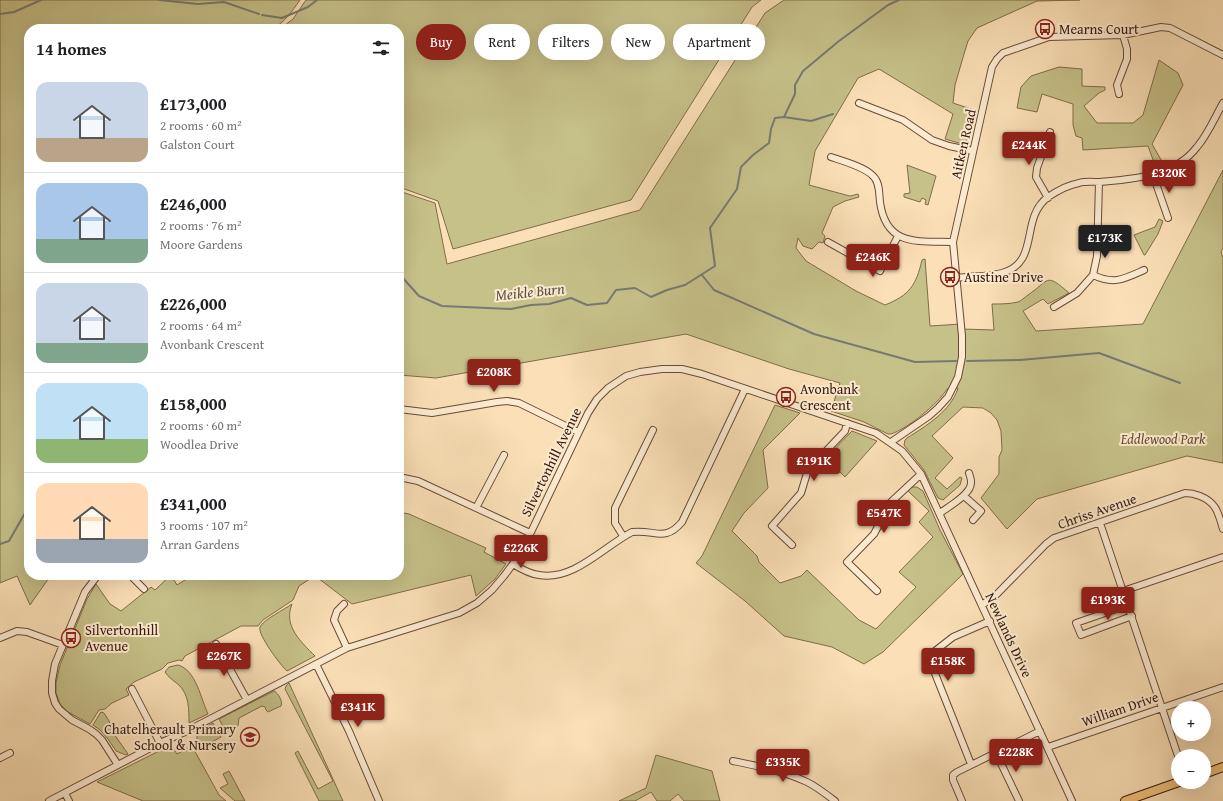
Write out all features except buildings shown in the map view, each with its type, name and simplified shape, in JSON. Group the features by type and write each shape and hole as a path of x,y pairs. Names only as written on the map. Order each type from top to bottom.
{"main road":[{"path":"1211,771 1223,767"},
{"path":"1125,801 1143,798 1171,786"}],"street":[{"name":"Aitken Road","path":"891,442 929,416 938,408 948,397 958,378 962,357 962,336 953,242 992,67 996,58 1003,53 1056,36 1123,35 1161,27 1170,28 1223,55"},
{"path":"1119,94 1117,85 1127,59 1127,49 1123,35"},
{"path":"859,102 903,120 932,140 949,146 974,151"},
{"path":"957,278 1003,273 1017,265 1024,258 1032,221 1037,209 1048,198 1066,187 1079,183 1153,176 1174,166 1186,158 1196,148 1223,103"},
{"path":"1048,198 1036,177 1037,168 1050,132"},
{"path":"831,157 865,170 874,176 878,184 883,217 886,224 898,236 914,241 953,242"},
{"path":"1153,176 1168,218"},
{"path":"1054,307 1077,293 1093,275 1097,256 1099,182"},
{"path":"828,242 880,271 898,236"},
{"path":"1093,275 1102,280 1114,281 1123,280 1144,270"},
{"name":"Silvertonhill Avenue","path":"49,801 347,648 460,614 477,603 492,590 521,552 578,432 596,399 608,388 626,376 640,372 662,369 682,369 745,388 876,433 902,451 923,477"},
{"path":"513,564 528,572 538,575 560,575 572,571 623,536 632,532 641,531 668,534 676,529 682,522 745,388"},
{"path":"404,410 432,413 507,401 519,403 578,432"},
{"path":"792,545 772,526 802,493 808,470 845,431 847,423"},
{"path":"623,536 615,523 615,508 653,430"},
{"path":"476,508 504,455"},
{"path":"940,513 964,496 969,490 972,484 969,473"},
{"path":"877,591 847,562 874,534 891,502 923,477"},
{"name":"Newlands Drive","path":"923,477 1072,801"},
{"path":"404,478 418,481 530,533"},
{"name":"Chriss Avenue","path":"982,604 997,594 1050,541 1062,535 1185,494 1191,493 1210,501 1214,505 1223,529"},
{"path":"964,496 981,511 973,520"},
{"path":"1100,523 1176,749"},
{"path":"1123,591 1223,557"},
{"path":"94,580 85,592 55,664 52,681 52,693 55,703 59,709 72,720 90,728 102,740 118,765"},
{"path":"135,580 144,589"},
{"path":"344,604 337,611 334,620 347,648"},
{"path":"1128,604 1076,623 1080,635 1132,616"},
{"path":"971,764 932,666 935,651 953,637 990,621"},
{"path":"0,638 17,631 27,632 63,645"},
{"path":"216,644 247,700"},
{"path":"316,664 349,731 379,801"},
{"name":"William Drive","path":"1048,747 1223,687"},
{"path":"132,689 160,743"},
{"path":"962,801 953,780 953,775 971,764 1040,731"},
{"path":"0,758 10,753"},
{"path":"996,753 1019,801"},
{"path":"733,761 793,776 818,788 835,801"},
{"path":"65,793 69,801"}],"green space":[{"path":"0,0 300,0 291,13 280,24 24,24 24,580 48,580 30,605 17,576 0,583"},
{"path":"306,0 761,0 752,7 741,24 673,24 673,60 719,60 631,200 453,249 438,201 404,189 404,24 286,24 293,19"},
{"name":"Eddlewood Park","path":"784,0 1080,0 1037,1 977,28 968,41 955,85 953,103 977,111 970,138 962,144 945,139 953,114 879,69 858,78 815,151 809,185 850,196 858,194 859,197 845,201 833,207 822,233 825,236 823,243 819,242 812,249 803,246 798,238 796,248 806,261 856,291 885,305 894,301 911,288 922,260 925,259 930,326 961,324 962,329 994,330 992,304 1008,304 1018,302 1048,280 1056,282 1069,293 1048,304 1043,299 1023,311 1036,331 1143,324 1223,170 1223,248 1221,252 1223,258 1223,463 1187,456 1037,499 1007,529 981,498 999,474 999,457 1002,450 1001,431 997,420 991,413 983,408 963,407 932,436 953,458 935,478 947,489 960,477 962,478 960,485 943,500 938,498 924,470 904,445 907,438 930,423 944,411 955,396 958,388 947,389 937,402 913,422 898,431 888,434 864,422 831,411 840,383 789,369 686,334 436,378 404,375 404,193 435,203 447,264 640,210 735,60 765,60 765,24 758,24 765,13"},
{"path":"1159,60 1178,73 1183,85 1152,144 1164,165 1156,168 1148,146 1083,150 1082,138 1076,136 1073,125 1073,104 1042,94 1037,112 1017,108 1021,87 1031,76 1059,67 1082,69 1082,86 1105,87 1105,90 1099,93 1084,106 1097,123 1133,123 1143,115"},
{"path":"907,165 936,176 928,205 925,204 926,200 922,198 920,202 904,197 904,194 910,193"},
{"path":"1159,219 1163,221 1158,234 1144,255 1134,235 1155,227"},
{"path":"775,405 800,413 763,450 768,488 744,513 732,531 757,556 759,562 780,583 801,576 807,570 859,620 876,629 916,587 899,572 933,537 919,522 929,511 908,491 912,487 917,487 923,491 940,530 963,574 883,652 864,664 832,647 784,636 745,601 696,563 702,556"},
{"path":"852,431 877,441 845,477 826,458"},
{"path":"404,513 486,548 484,552 506,564 495,579 476,596 471,575 352,604 321,580 404,580"},
{"path":"166,580 174,580 177,585 185,580 308,580 299,586 293,600 263,620 258,626 241,626 185,656 182,661 179,660 168,663 162,669 134,682 126,689 129,695 112,703 105,709 99,710 90,724 68,712 60,704 56,693 56,683 60,665 87,599 96,584 110,604 121,611 151,587 155,590"},
{"path":"292,604 290,619 295,633 315,656 287,671 266,643 260,631 260,627 270,618"},
{"path":"178,665 184,668 194,679 208,714 189,723 187,698 185,693 165,672 169,667"},
{"path":"289,683 343,801 319,801 295,753 298,751 318,789 333,781 285,689"},
{"path":"274,691 280,697 281,706 268,712 265,707 262,706 239,718 238,726 226,732 219,719"},
{"path":"101,712 104,713 114,734 128,754 126,755 116,751 108,739 93,725"},
{"path":"213,723 221,737 201,748 197,739 197,732"},
{"path":"171,745 177,754 192,746 219,795 226,801 143,801 97,782"},
{"path":"656,755 712,771 720,801 684,801 678,794 670,801 657,801 651,792 635,801 619,801 646,788"},
{"path":"229,771 245,801 235,801 220,788 228,784 223,774"}],"waterway":[{"path":"0,14 14,12 41,0"},
{"path":"159,0 198,4 224,2 259,14"},
{"path":"262,15 282,18 308,7 317,0"},
{"path":"404,279 419,296 442,306 511,309 531,305 549,304 571,298 587,305 607,303 616,290 635,288 651,297 667,290 685,285 715,266 710,228 737,189 741,167 753,155 769,143 771,129 775,118 784,117 795,94 795,85 803,71 839,41 888,5 899,0"},
{"path":"784,117 811,121 833,114"},
{"path":"702,275 714,290 814,334 915,362 956,361"},
{"path":"967,361 1020,360 1099,353 1180,383"},
{"name":"Meikle Burn","path":"0,544 9,541 24,515"}],"place":[{"name":"Mearns Court","path":"1045,29"},
{"name":"Austine Drive","path":"950,277"},
{"name":"Avonbank Crescent","path":"786,397"},
{"name":"Silvertonhill Avenue","path":"71,638"},
{"name":"Chatelherault Primary School & Nursery","path":"250,737"}]}
